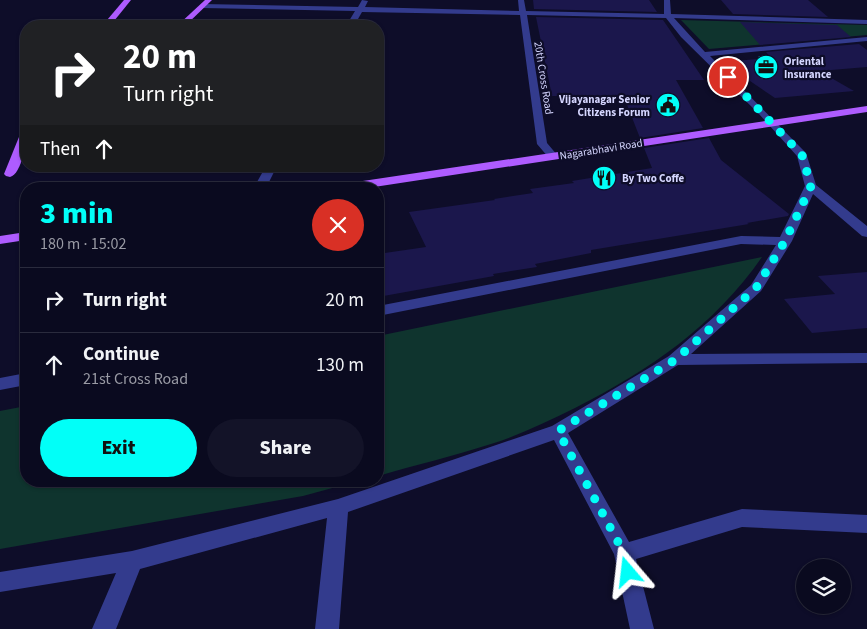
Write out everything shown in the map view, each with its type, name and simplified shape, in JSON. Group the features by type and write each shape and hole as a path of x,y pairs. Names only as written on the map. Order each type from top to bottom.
{"main road":[{"path":"111,20 128,0"},
{"path":"187,20 209,0"},
{"name":"Nagarabhavi Road","path":"382,182 773,123 866,111"},
{"path":"10,174 20,148"},
{"path":"0,182 20,166"},
{"path":"0,240 20,237"}],"street":[{"path":"354,20 366,0"},
{"name":"20th Cross Road","path":"521,0 542,144 552,156"},
{"path":"667,0 668,16 684,35 773,123 802,155 811,186 867,233"},
{"path":"202,6 867,22"},
{"path":"705,54 867,40"},
{"path":"0,582 132,560 338,507 558,431 675,360 756,288 785,241 811,186"},
{"path":"384,311 741,240 785,241"},
{"path":"675,360 867,358"},
{"path":"0,384 20,380"},
{"path":"558,431 624,553 642,629"},
{"path":"327,629 338,507"},
{"path":"624,553 742,518 867,524"},
{"path":"104,629 132,560"}],"green space":[{"path":"681,20 867,25 867,35 709,49"},
{"path":"762,257 743,282 702,325 654,362 603,393 544,423 502,440 463,453 384,474 384,335"},
{"path":"20,407 20,487 336,487 303,496 0,549 0,411"}],"building":[{"path":"533,0 649,0 657,12 534,9"},
{"path":"721,0 808,0 828,17 733,14"},
{"path":"536,17 663,20 704,80 676,80 703,128 640,138 624,97 552,96"},
{"path":"740,22 837,25 851,37 760,45"},
{"path":"859,44 867,50 867,67 819,71 854,91 775,98 722,62 771,58 766,52"},
{"path":"709,138 721,160 789,214 788,216 747,223 749,224 591,250 591,253 535,264 537,267 384,296 384,253 426,247 409,212 495,200 533,193 530,189 574,183 572,181 652,168 644,148"},
{"path":"867,272 867,328 812,333 784,299 835,294 818,276"}],"place":[{"name":"Oriental Insurance","path":"766,67"},
{"name":"Vijayanagar Senior Citizens Forum","path":"668,105"},
{"name":"By Two Coffe","path":"604,178"}],"route":[{"path":"628,572 624,553 558,431 675,360 756,288 785,241 811,186 802,155 728,77"}]}
